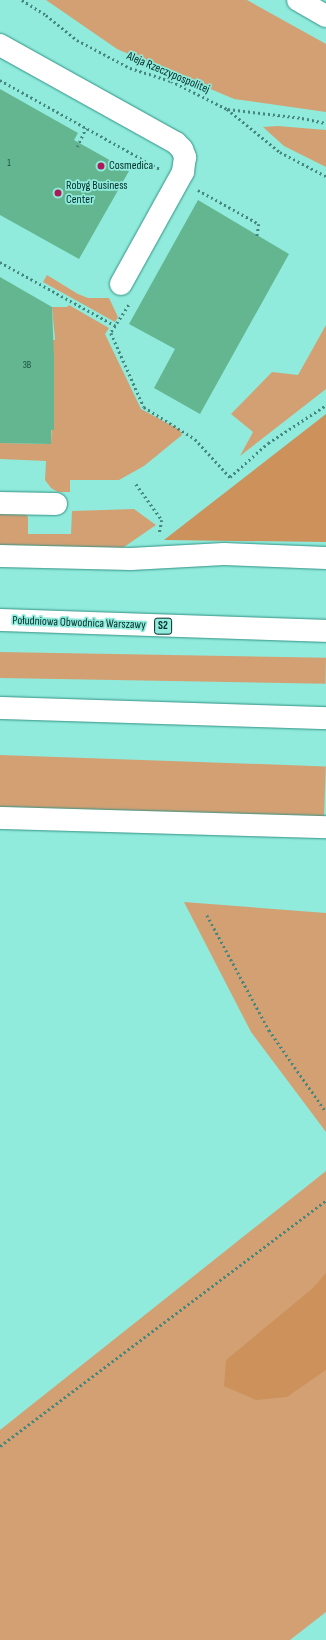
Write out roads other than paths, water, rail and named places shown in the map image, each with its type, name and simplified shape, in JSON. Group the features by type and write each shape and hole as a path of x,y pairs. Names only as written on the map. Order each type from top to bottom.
{"main road":[{"path":"298,0 326,16"},
{"path":"0,45 176,143 185,157 179,179 126,293"},
{"path":"0,503 56,504"},
{"path":"0,556 131,558 224,554 326,558"},
{"name":"Południowa Obwodnica Warszawy","path":"0,620 326,631"},
{"path":"0,708 326,718"},
{"path":"0,818 326,827"}],"place":[{"name":"Cosmedica","path":"101,166"},
{"name":"Robyg Business Center","path":"58,193"}]}
